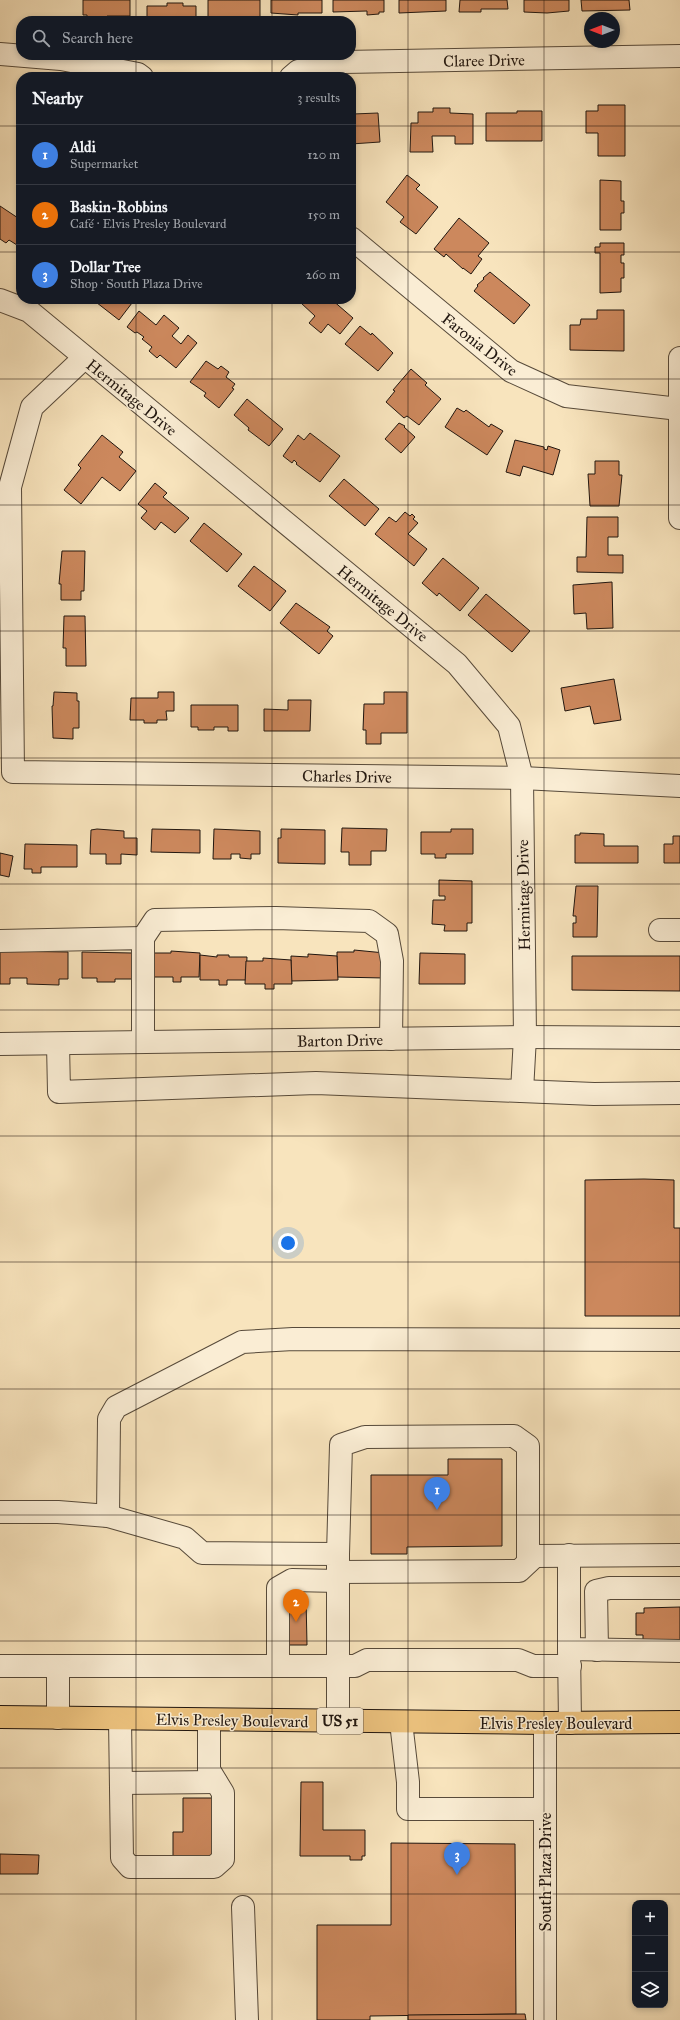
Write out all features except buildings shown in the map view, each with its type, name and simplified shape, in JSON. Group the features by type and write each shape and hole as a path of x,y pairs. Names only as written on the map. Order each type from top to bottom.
{"main road":[{"name":"Elvis Presley Boulevard","path":"0,1717 545,1724 680,1722"}],"street":[{"path":"0,54 16,55"},
{"name":"Claree Drive","path":"297,72 344,62 680,56"},
{"path":"66,60 128,72"},
{"name":"Faronia Drive","path":"356,242 511,371 566,396 679,409"},
{"name":"Hermitage Drive","path":"0,300 29,311 84,358 457,664 509,726 522,778 526,1037 522,1091"},
{"name":"Charles Drive","path":"84,358 32,407 10,487 13,772 522,778 680,786"},
{"path":"680,358 680,518"},
{"path":"143,1042 143,938 155,920 276,918 369,921 387,934 392,961 391,1039"},
{"path":"0,940 143,938"},
{"name":"Barton Drive","path":"0,1044 526,1037 680,1038"},
{"path":"58,1044 59,1092 316,1083 594,1094 680,1093"},
{"path":"108,1516 109,1419 116,1407 242,1342 327,1339 680,1340"},
{"path":"338,1721 338,1569 341,1445 364,1436 514,1436 528,1446 528,1562"},
{"path":"0,1512 58,1512 108,1516 185,1538 202,1553 338,1569 519,1571 535,1556 680,1555"},
{"path":"569,1555 570,1723"},
{"path":"278,1666 278,1588 292,1580 338,1569"},
{"path":"597,1650 596,1591 609,1588 680,1588"},
{"path":"0,1666 355,1666 367,1660 518,1660 533,1666 597,1650 680,1651"},
{"path":"58,1666 58,1718"},
{"path":"120,1719 122,1858 130,1867 214,1867 223,1859 223,1793 209,1770 210,1720"},
{"path":"401,1722 408,1782 408,1810 545,1808"},
{"name":"South Plaza Drive","path":"545,1724 545,2020"},
{"path":"121,1783 216,1782"},
{"path":"243,1907 247,2020"}],"place":[{"name":"Aldi","path":"437,1510"},
{"name":"Baskin-Robbins","path":"296,1622"},
{"name":"Dollar Tree","path":"457,1875"}]}
